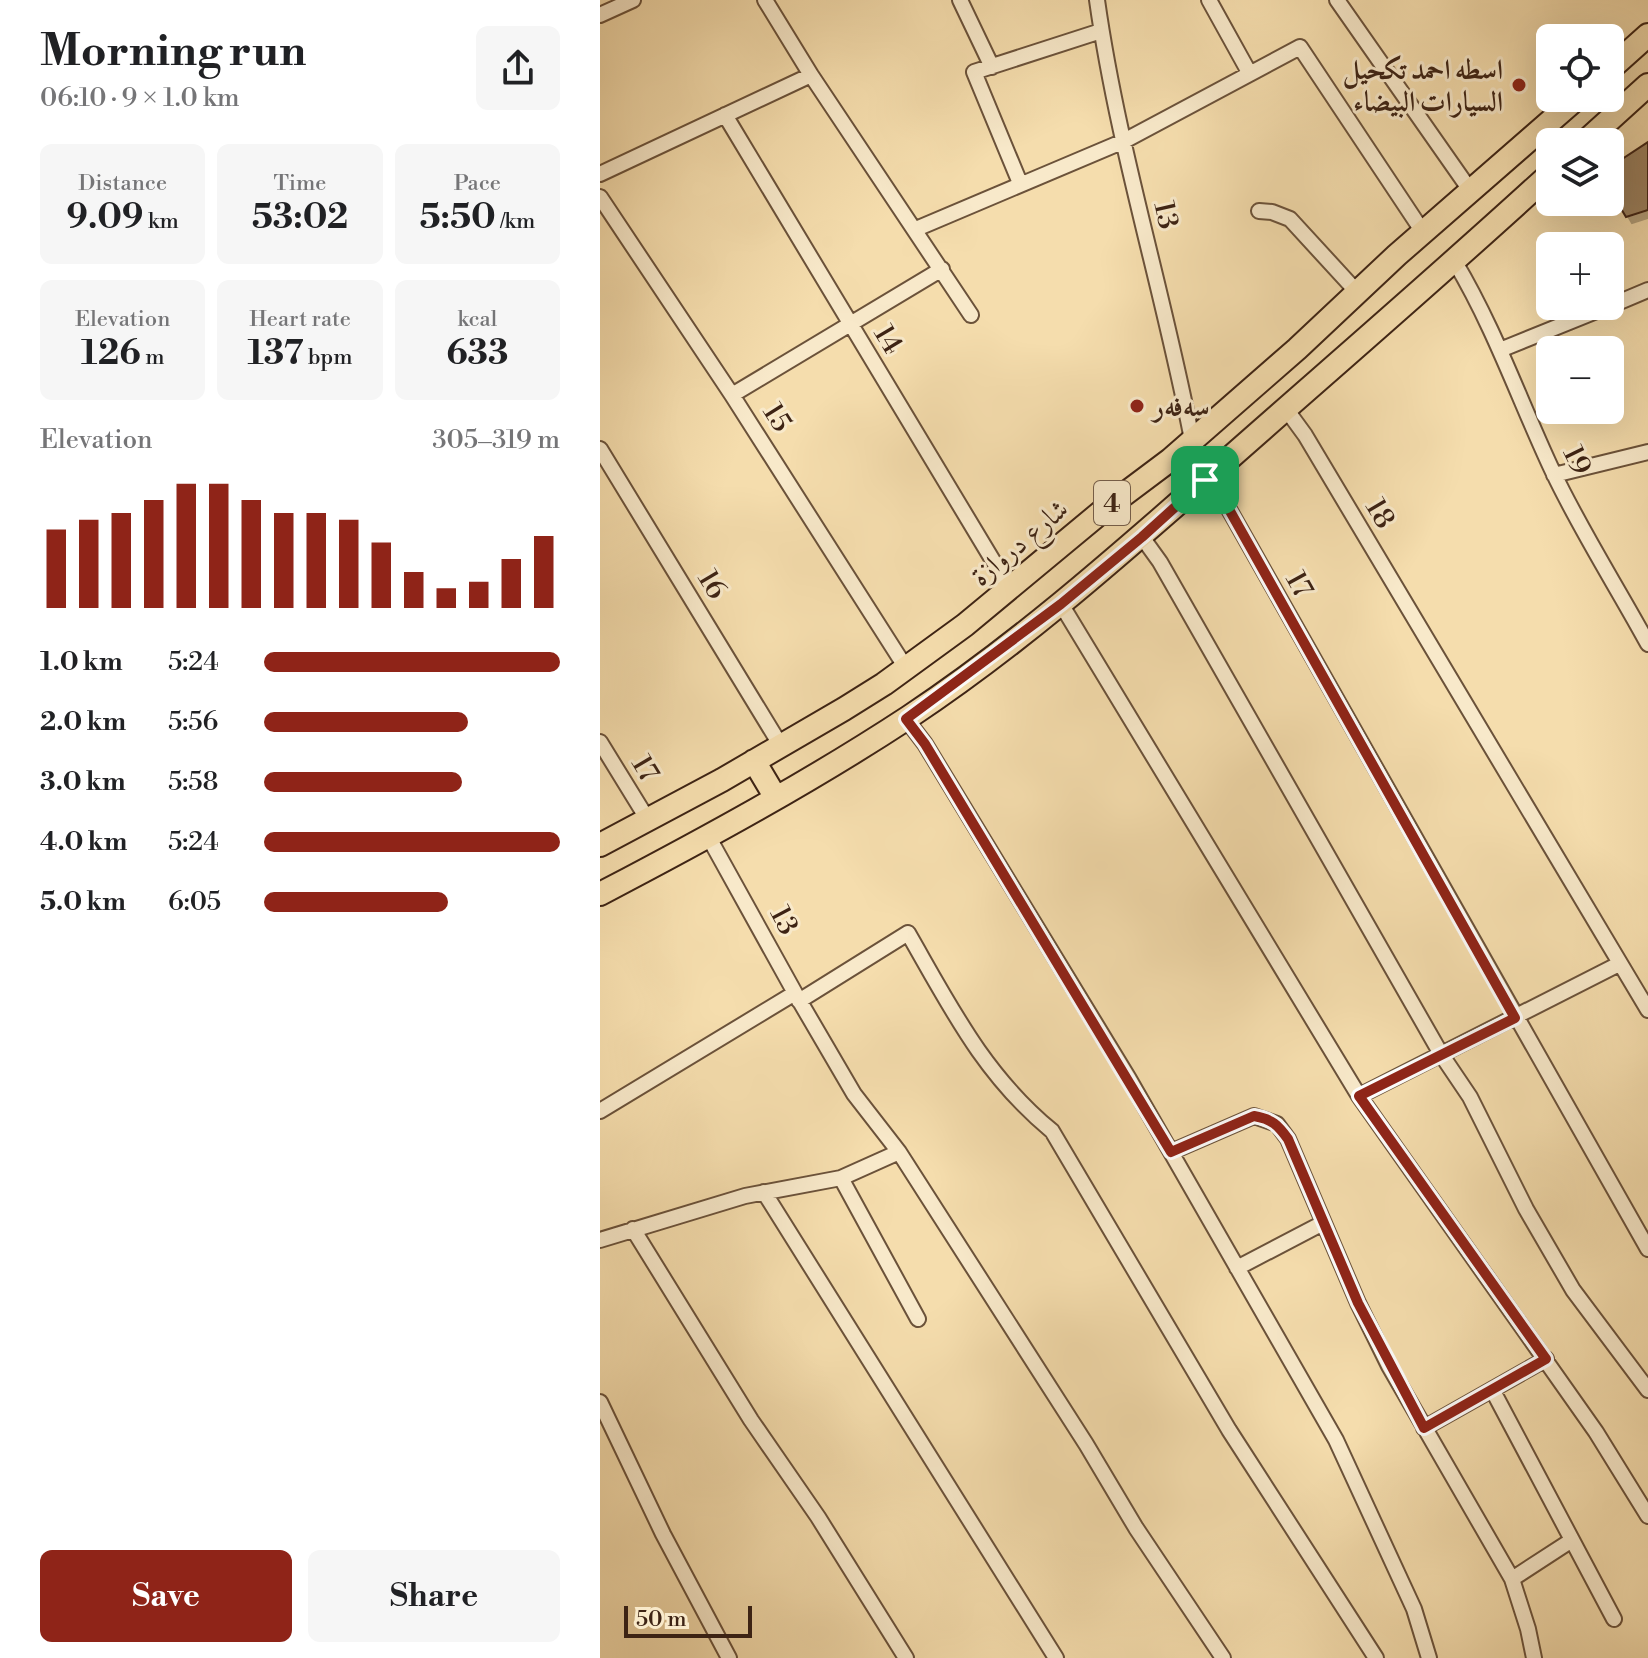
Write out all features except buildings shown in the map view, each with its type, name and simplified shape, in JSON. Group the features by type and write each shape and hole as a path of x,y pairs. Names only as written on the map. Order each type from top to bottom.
{"main road":[{"path":"1624,56 1648,35"},
{"path":"1600,128 1648,85"},
{"name":"شارع دروازة","path":"600,845 781,746 906,668 1010,589 1106,508 1170,460 1561,112"},
{"name":"4","path":"600,894 776,798 906,719 1061,604 1142,537 1536,187"},
{"path":"754,761 776,798"}],"street":[{"path":"600,15 633,0"},
{"path":"765,0 811,75 971,315"},
{"path":"960,0 992,67"},
{"name":"13","path":"1097,0 1124,141 1192,440"},
{"path":"1209,0 1250,74"},
{"path":"1337,0 1470,190"},
{"path":"1020,183 974,72 1101,31"},
{"path":"916,229 1124,141 1300,47 1423,232"},
{"path":"600,174 811,75"},
{"name":"14","path":"725,115 1010,589"},
{"name":"15","path":"600,197 732,395 906,668"},
{"path":"1259,211 1290,219 1357,292"},
{"name":"19","path":"1455,262 1500,350 1554,475 1648,644"},
{"path":"732,395 942,269"},
{"path":"1624,300 1648,290"},
{"path":"1500,350 1575,320"},
{"name":"18","path":"1286,409 1305,435 1648,1009"},
{"name":"16","path":"600,449 781,746"},
{"path":"1554,475 1648,452"},
{"name":"17","path":"1205,480 1226,504 1648,1249"},
{"path":"1142,537 1160,562 1441,1054 1470,1097 1526,1209 1573,1290 1648,1390"},
{"path":"1061,604 1359,1096 1546,1359 1648,1516"},
{"path":"906,719 925,744 1171,1152 1336,1440 1409,1597 1429,1658"},
{"name":"17","path":"600,742 648,820"},
{"name":"13","path":"708,836 854,1094 899,1152 1086,1444 1136,1528 1223,1658"},
{"path":"600,1111 908,933 973,1046 1023,1107 1052,1131 1229,1430 1376,1658"},
{"path":"1359,1096 1619,964"},
{"path":"1171,1152 1254,1116 1277,1124 1288,1139 1364,1316 1424,1428 1512,1579 1534,1658"},
{"path":"600,1240 764,1192 841,1178 899,1152"},
{"path":"841,1178 918,1319"},
{"path":"764,1192 1056,1658"},
{"path":"1237,1268 1323,1223"},
{"path":"633,1229 742,1407 818,1517 906,1658"},
{"path":"1424,1428 1546,1359"},
{"path":"1493,1391 1614,1619"},
{"path":"600,1402 663,1534 729,1658"},
{"path":"1512,1579 1572,1540"}],"place":[{"name":"اسطه احمد تكحيل السيارات البيضاء","path":"1519,85"},
{"name":"سەفەر","path":"1137,406"}],"route":[{"path":"1205,480 1226,504 1515,1018 1359,1096 1546,1359 1424,1428 1358,1303 1288,1139 1277,1124 1254,1116 1171,1152 925,744 906,719 1061,604 1205,480"}]}
